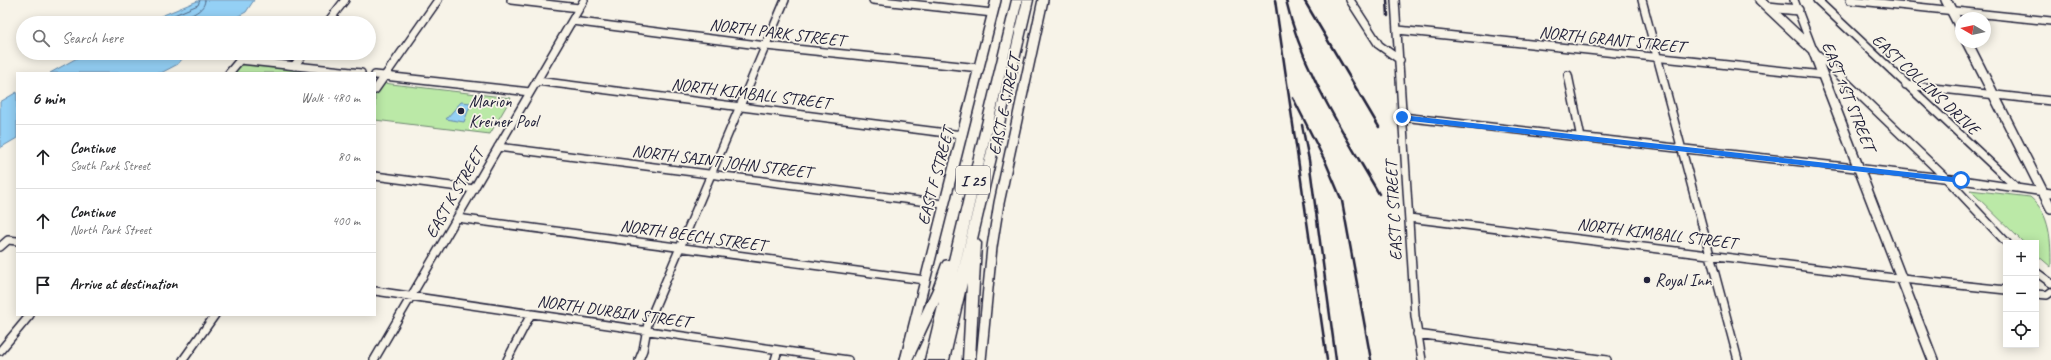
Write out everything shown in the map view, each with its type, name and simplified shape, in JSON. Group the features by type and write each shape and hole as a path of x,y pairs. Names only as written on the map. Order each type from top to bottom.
{"highway":[{"name":"I 25","path":"931,360 971,212 1022,3"},
{"name":"I 25","path":"943,360 971,212"},
{"path":"905,360 939,289 971,212"},
{"path":"969,360 971,212"}],"main road":[{"name":"EAST F STREET","path":"905,360 943,204 980,68 996,0"},
{"name":"EAST E STREET","path":"981,360 992,247 998,210 1043,0"},
{"path":"1760,0 1813,50"},
{"path":"1946,0 1955,18"},
{"path":"1768,7 1798,10"},
{"path":"1970,48 2047,193 2051,208"},
{"name":"EAST 1ST STREET","path":"1813,50 1934,360"}],"street":[{"path":"332,16 345,0"},
{"path":"376,89 438,0"},
{"path":"511,0 579,8"},
{"name":"EAST K STREET","path":"374,360 584,0"},
{"path":"639,360 643,350 648,323 785,0"},
{"path":"873,0 993,13"},
{"path":"1350,0 1379,45 1400,60"},
{"name":"EAST C STREET","path":"1396,0 1402,117 1417,334 1422,360"},
{"path":"1642,0 1738,360"},
{"name":"EAST 1ST STREET","path":"1794,0 1813,50"},
{"name":"EAST COLLINS DRIVE","path":"1817,0 2017,188"},
{"path":"1850,0 2051,21"},
{"name":"NORTH PARK STREET","path":"572,21 766,46 980,68"},
{"name":"NORTH GRANT STREET","path":"1398,30 1823,75"},
{"path":"1813,50 1946,178 2004,240"},
{"path":"230,72 240,60 351,72"},
{"path":"294,66 299,60"},
{"path":"376,74 530,92"},
{"path":"1568,75 1581,138"},
{"name":"NORTH KIMBALL STREET","path":"537,81 962,135"},
{"path":"1906,85 2051,101"},
{"path":"1402,117 1861,170 1946,178 2047,193"},
{"name":"NORTH SAINT JOHN STREET","path":"498,148 943,204"},
{"path":"376,176 474,188"},
{"name":"NORTH BEECH STREET","path":"457,218 925,280"},
{"name":"NORTH KIMBALL STREET","path":"1409,218 1709,254 1902,280 2003,290"},
{"path":"0,247 8,240 16,241"},
{"path":"2039,274 2051,283"},
{"name":"NORTH DURBIN STREET","path":"376,292 848,360"},
{"path":"2039,294 2048,295 2051,292"},
{"path":"507,360 531,314"},
{"path":"0,351 29,316"},
{"path":"183,360 214,316"},
{"path":"1417,334 1607,360"},
{"path":"775,360 778,350"}],"green space":[{"path":"245,64 325,72 234,72 239,66"},
{"name":"Marion Kreiner Pool","path":"383,83 511,98 490,134 376,120 376,94"},
{"path":"1970,190 2030,197 2037,204 2046,220 2050,238 2051,267 2039,257 2039,240 2021,240"}],"water":[{"path":"200,0 254,0 246,12 238,16 161,16"},
{"path":"73,60 181,60 178,64 163,72 52,72"},
{"path":"16,93 16,139 0,148 0,102"},
{"name":"Marion Kreiner Pool","path":"461,102 471,103 464,122 446,119"}],"railway":[{"path":"1275,0 1327,360"},
{"path":"1286,0 1293,26 1313,76 1338,124 1379,194"},
{"path":"1304,0 1379,127"},
{"path":"1387,0 1388,16"},
{"path":"1293,98 1326,163 1342,201 1371,360"},
{"path":"1302,125 1309,160 1336,360"}],"place":[{"name":"Marion Kreiner Pool","path":"461,111"},
{"name":"Royal Inn","path":"1647,280"}],"route":[{"path":"1402,117 1861,170 1961,180"}]}
